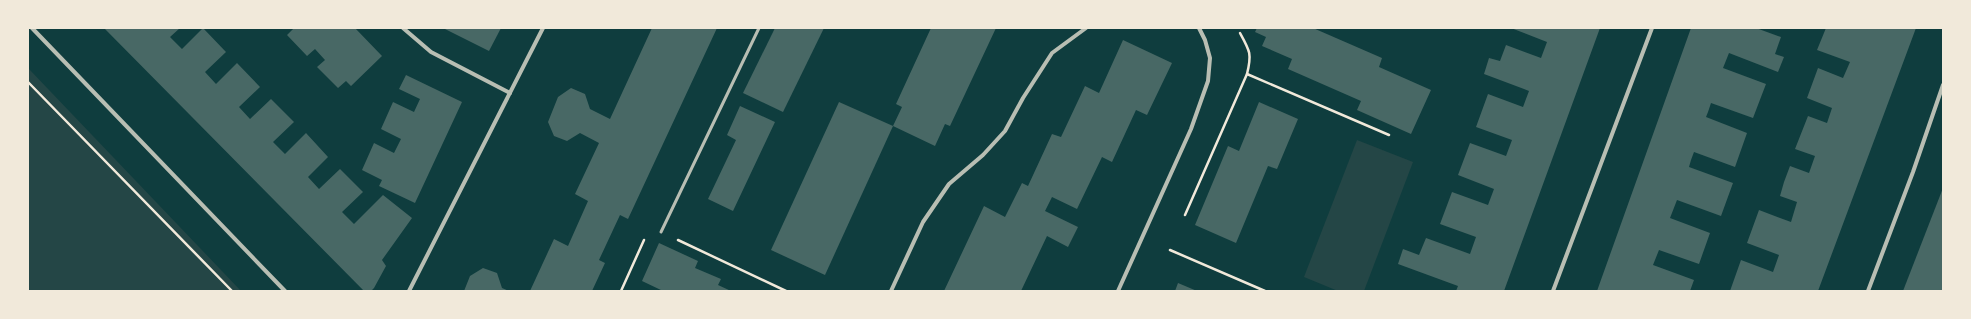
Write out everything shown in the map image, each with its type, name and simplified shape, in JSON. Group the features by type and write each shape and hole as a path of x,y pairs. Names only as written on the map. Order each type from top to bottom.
{"street":[{"path":"32,28 285,291"},
{"path":"403,28 431,52 510,93"},
{"path":"409,291 543,28"},
{"path":"891,291 923,222 950,184 983,155 1005,131 1023,98 1052,53 1086,28"},
{"path":"1118,291 1191,129 1208,81 1210,58 1205,40 1199,28"},
{"path":"1553,291 1652,28"},
{"path":"1868,291 1913,172 1943,85"}],"lane":[{"path":"661,232 760,28"}],"path":[{"path":"1185,215 1247,74 1251,59 1250,51 1240,33"},
{"path":"1247,74 1389,135"},
{"path":"28,82 232,291"},
{"path":"621,291 648,232 661,232 786,291"},
{"path":"1170,250 1265,291"}],"shaded area":[{"path":"28,68 241,291 28,291"},
{"path":"1357,140 1413,162 1364,291 1338,291 1304,277"}],"building":[{"path":"104,28 180,28 170,37 182,49 203,28 226,52 205,72 216,84 237,63 260,87 239,107 250,119 271,99 294,122 273,142 285,154 306,133 328,157 308,177 319,189 340,169 363,192 342,212 354,224 383,195 412,218 382,260 386,266 374,288 371,291 364,291"},
{"path":"294,28 355,28 382,56 351,86 346,81 338,88 317,67 325,60 315,49 307,56 287,35"},
{"path":"443,28 501,28 489,51"},
{"path":"652,28 717,28 628,219 620,215 599,260 605,263 592,291 530,291 554,239 568,246 588,201 575,194 599,143 580,133 567,141 554,136 548,122 558,97 571,88 585,94 590,109 610,119"},
{"path":"775,28 824,28 783,112 743,93"},
{"path":"931,28 996,28 950,126 945,124 935,146 893,126 902,107 896,104"},
{"path":"1257,28 1313,28 1382,58 1379,67 1431,90 1411,134 1357,110 1361,101 1288,69 1292,59 1262,46 1266,37 1255,32"},
{"path":"1511,28 1600,28 1504,291 1456,291 1458,286 1398,264 1403,249 1419,255 1426,238 1470,254 1476,237 1440,224 1452,192 1488,205 1494,189 1458,175 1470,143 1506,156 1512,140 1476,127 1488,94 1523,107 1529,91 1484,74 1489,58 1500,61 1506,45 1541,58 1547,42"},
{"path":"1691,28 1756,28 1781,37 1775,54 1784,57 1778,72 1729,53 1723,68 1766,84 1753,118 1711,103 1706,117 1747,133 1735,167 1694,152 1689,167 1733,183 1721,216 1677,200 1670,218 1710,233 1699,264 1659,250 1653,265 1694,280 1690,291 1597,291"},
{"path":"1826,28 1916,28 1818,291 1730,291 1741,260 1773,272 1779,255 1747,243 1759,210 1791,222 1797,202 1780,196 1784,182 1790,166 1809,173 1815,156 1795,149 1808,116 1827,123 1832,108 1807,98 1818,68 1843,78 1850,62 1817,50"},
{"path":"1123,40 1172,63 1147,115 1136,110 1112,162 1102,157 1077,209 1052,197 1045,211 1078,227 1068,247 1047,236 1021,291 944,291 984,206 1005,217 1022,183 1028,186 1052,134 1061,137 1085,86 1099,93"},
{"path":"406,75 462,102 415,203 379,186 382,180 362,170 374,143 394,153 401,139 381,129 393,102 414,112 420,99 399,89"},
{"path":"839,102 893,126 825,275 771,250"},
{"path":"1259,102 1298,119 1277,169 1268,166 1236,243 1195,225 1228,146 1239,151"},
{"path":"740,106 775,122 733,211 708,199 736,140 727,135"},
{"path":"1943,188 1943,291 1903,291"},
{"path":"659,243 698,261 695,268 721,279 718,285 731,291 663,291 642,281"},
{"path":"483,268 497,273 502,288 509,291 464,291 470,276"},
{"path":"1178,283 1197,291 1175,291"}]}
